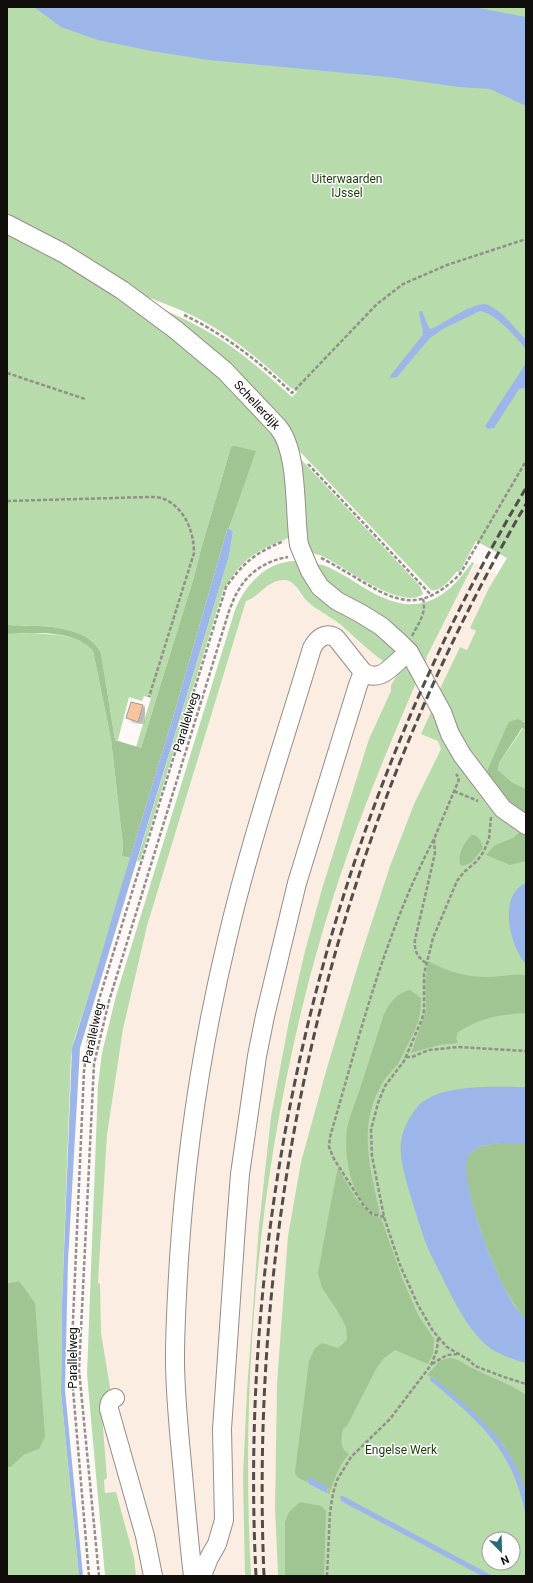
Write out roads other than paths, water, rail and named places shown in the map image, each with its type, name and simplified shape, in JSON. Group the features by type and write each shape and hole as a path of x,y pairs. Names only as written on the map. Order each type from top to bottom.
{"street":[{"name":"Schellerdijk","path":"7,224 63,253 122,290 176,330 225,371 282,432 292,456 298,537 303,556 314,579 337,602 360,613 381,626 408,652 442,712 456,746 496,800 513,817 526,825"},
{"path":"193,1576 178,1413 175,1367 175,1331 181,1225 187,1169 200,1077 227,938 244,872 315,642 318,638 331,635 336,638 363,672 367,675 373,676 382,674 392,668 408,652"},
{"path":"202,1576 217,1544 224,1520 222,1429 236,1226 240,1174 257,1056 266,1009 297,883 363,672"},
{"path":"115,1398 109,1404 109,1409 145,1536 153,1576"}],"water":[{"path":"34,7 474,7 526,17 526,106 490,89 459,87 388,77 209,60 151,51 98,40 61,27"},
{"path":"485,304 491,306 502,314 526,340 526,349 499,321 480,311 443,329 430,338 397,377 391,378 390,376 422,336 423,331 419,313 420,311 422,311 429,328 431,329 464,311 478,305"},
{"path":"526,363 526,388 519,389 494,428 488,429 485,426"},
{"path":"229,528 233,532 229,556 80,1048 68,1261 65,1390 83,1576 79,1576 61,1393 62,1303 72,1048 174,714 227,530"},
{"path":"526,883 526,964 515,946 511,934 509,909 512,898 517,889"},
{"path":"526,1087 526,1143 495,1144 480,1147 469,1155 466,1165 471,1199 484,1240 498,1275 512,1302 524,1317 527,1324 526,1363 493,1350 483,1342 461,1313 424,1239 406,1179 402,1160 401,1141 411,1116 420,1104 430,1097 442,1092 456,1089"},
{"path":"430,1377 434,1378 477,1416 502,1444 512,1459 520,1476 526,1495 526,1517 513,1473 503,1455 479,1424 430,1380"},
{"path":"308,1478 311,1478 328,1487 327,1493 309,1484 307,1480"},
{"path":"340,1496 343,1496 481,1570 481,1571 493,1576 482,1576 341,1501"}],"railway":[{"path":"256,1576 254,1434 263,1292 282,1151 311,1012 350,876 399,743 458,613 526,488"},
{"path":"264,1576 263,1435 271,1295 290,1157 317,1021 355,887 402,756 459,628 526,504"}],"park label":[{"name":"Uiterwaarden IJssel","path":"347,186"},
{"name":"Engelse Werk","path":"401,1450"}]}
